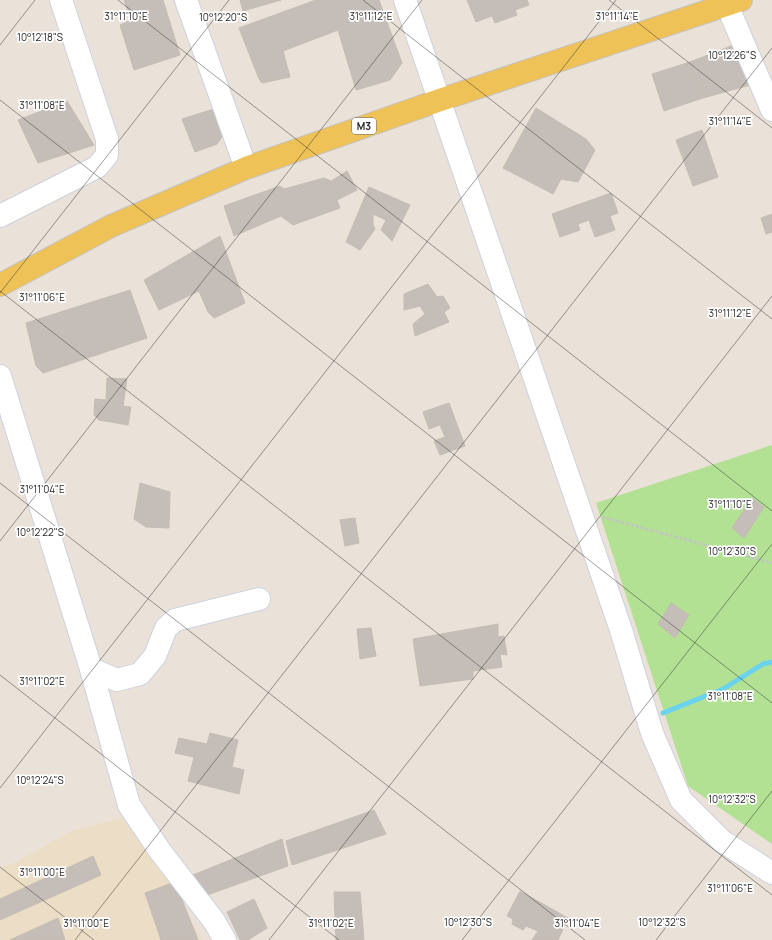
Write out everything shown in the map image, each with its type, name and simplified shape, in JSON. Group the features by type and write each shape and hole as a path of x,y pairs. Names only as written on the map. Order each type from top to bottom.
{"main road":[{"name":"M3","path":"0,285 111,226 246,168 440,100 734,2"}],"street":[{"path":"0,216 97,167 107,155 107,139 61,0"},
{"path":"186,0 246,168"},
{"path":"405,0 621,630 652,733 680,800 722,841 772,873"},
{"path":"734,2 772,110"},
{"path":"0,376 91,669 129,805 160,851 214,921 225,940"},
{"path":"91,669 117,680 140,674 155,656 166,628 175,620 259,599"}],"path":[{"path":"580,512 772,563"}],"shaded area":[{"path":"133,815 202,940 0,940 0,868 12,864 74,830"}],"green space":[{"path":"772,445 772,844 688,786 596,503"}],"building":[{"path":"124,0 163,0 180,55 134,70 120,25 131,20"},
{"path":"240,0 281,0 243,11"},
{"path":"316,0 379,0 402,63 390,80 356,90 338,30 283,51 290,77 262,83 259,79 239,28"},
{"path":"467,0 527,0 529,5 515,10 517,15 495,23 492,16 476,22"},
{"path":"736,44 750,85 703,98 690,62"},
{"path":"690,62 703,98 664,111 652,74"},
{"path":"67,101 94,145 38,163 18,120"},
{"path":"217,108 224,134 217,144 195,152 182,119"},
{"path":"536,108 586,139 595,150 578,182 561,179 553,194 503,168"},
{"path":"702,130 718,177 693,186 676,140"},
{"path":"347,171 357,190 337,200 340,208 293,225 281,216 234,236 224,206 280,186 284,189 324,178 331,181"},
{"path":"369,187 410,205 392,241 381,230 386,220 373,214 373,225 375,229 360,250 346,242"},
{"path":"611,193 618,213 610,216 615,230 595,237 589,220 578,224 580,230 560,237 552,214"},
{"path":"772,214 772,232 766,234 761,218"},
{"path":"220,236 245,303 214,318 208,312 199,291 159,310 144,280"},
{"path":"428,284 437,297 443,296 450,308 444,312 449,322 415,336 413,324 425,314 420,306 404,310 404,294"},
{"path":"130,290 147,338 43,373 36,366 26,323"},
{"path":"107,378 127,379 123,406 131,407 128,425 99,420 94,415 95,399 106,400"},
{"path":"449,403 465,446 440,455 434,441 445,437 440,425 429,429 423,412"},
{"path":"140,483 170,492 169,528 146,527 134,519"},
{"path":"752,498 764,507 744,538 732,528"},
{"path":"355,518 359,543 345,546 340,520"},
{"path":"671,603 689,615 675,638 658,624"},
{"path":"498,624 498,637 504,636 507,655 500,654 502,667 473,671 473,679 420,686 413,639"},
{"path":"371,628 376,656 360,659 357,629"},
{"path":"210,733 238,740 232,767 244,770 239,794 188,781 194,757 175,753 179,738 207,744"},
{"path":"374,810 386,834 292,865 286,841"},
{"path":"282,839 288,866 199,898 193,875"},
{"path":"93,856 101,875 0,920 0,899"},
{"path":"175,882 198,940 161,940 145,893"},
{"path":"520,891 568,918 558,940 532,940 538,931 526,926 523,930 512,924 513,919 507,916"},
{"path":"334,892 360,892 364,940 336,940"},
{"path":"254,899 267,928 248,940 240,940 227,912"},
{"path":"58,918 65,940 10,940"}],"waterway":[{"path":"663,713 723,689 763,664 772,662"}]}
